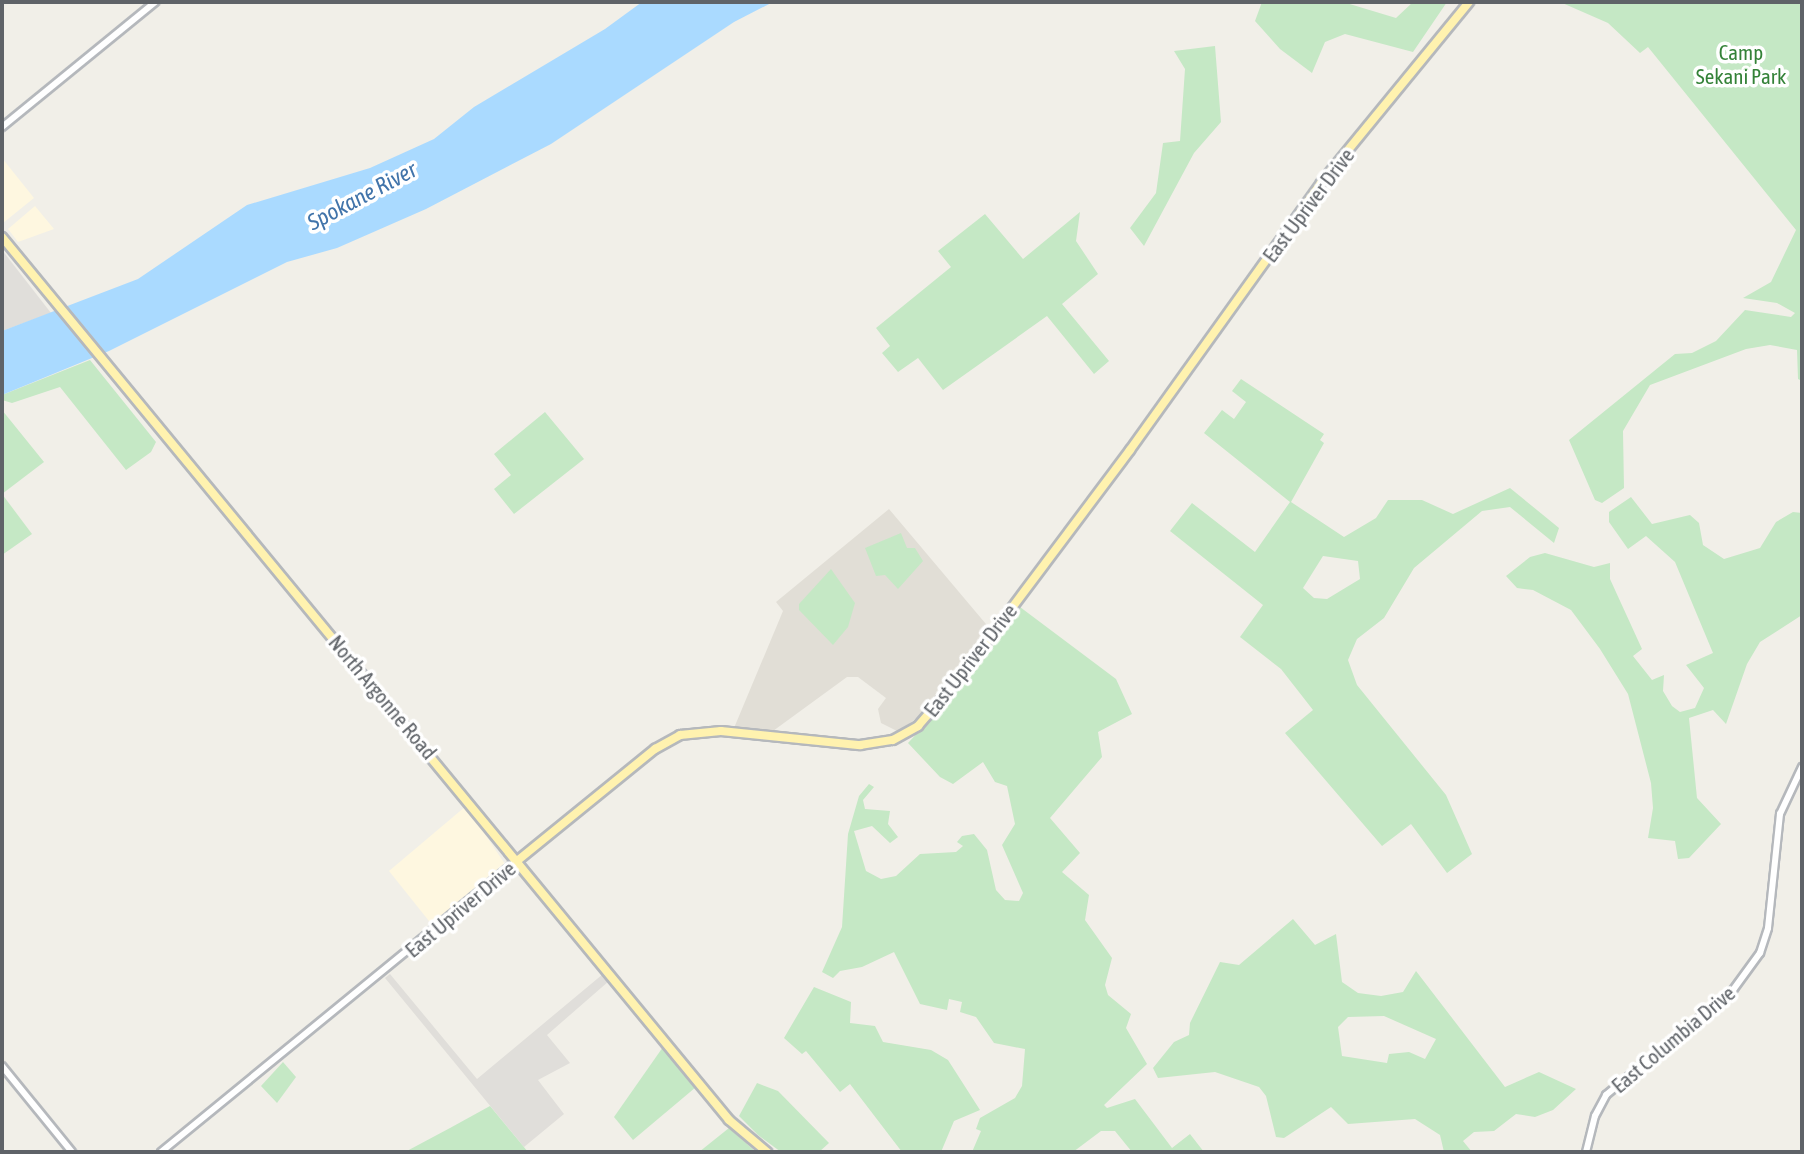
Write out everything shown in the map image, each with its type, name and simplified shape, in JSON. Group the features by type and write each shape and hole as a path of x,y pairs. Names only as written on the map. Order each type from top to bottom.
{"main road":[{"name":"East Upriver Drive","path":"517,861 655,749 680,735 721,732 860,746 901,738 918,726 958,680 1130,450 1321,183 1469,2"},
{"name":"North Argonne Road","path":"2,237 729,1120 767,1152"}],"street":[{"path":"2,127 155,2"},
{"name":"East Columbia Drive","path":"1586,1152 1595,1116 1606,1095 1733,990 1760,954 1768,928 1780,814 1802,767"},
{"name":"East Upriver Drive","path":"161,1152 517,861"},
{"path":"2,1066 72,1152"}],"shaded area":[{"path":"2,158 34,198 3,223 2,221"},
{"path":"35,206 54,229 18,242 8,229"},
{"path":"2,250 51,313 2,331"},
{"path":"889,509 991,630 925,711 899,732 881,723 878,709 886,698 858,677 847,677 773,731 734,728 783,611 776,602"},
{"path":"466,806 505,864 433,926 389,871"},
{"path":"390,974 477,1079 603,974 609,981 547,1035 570,1063 538,1080 564,1114 524,1147 385,978"}],"green space":[{"path":"1262,2 1343,2 1396,18 1413,2 1447,2 1413,52 1345,34 1325,42 1312,73 1280,49 1255,21"},
{"name":"Camp Sekani Park","path":"1560,2 1802,2 1802,381 1798,379 1797,350 1770,345 1746,349 1650,385 1623,431 1624,488 1602,503 1595,500 1569,440 1675,354 1692,353 1716,341 1745,310 1791,317 1795,313 1777,303 1743,298 1771,282 1796,230 1648,47 1640,53 1608,23"},
{"path":"1215,46 1221,122 1194,153 1144,246 1130,228 1156,193 1163,143 1180,141 1185,69 1174,51"},
{"path":"1080,212 1076,241 1098,274 1062,304 1109,361 1094,374 1047,316 943,390 918,358 898,372 882,353 890,346 876,328 951,267 938,251 985,214 1023,259"},
{"path":"90,360 156,442 151,452 126,470 60,387 12,403 2,400 2,395"},
{"path":"1241,379 1324,434 1320,440 1324,443 1291,502 1344,537 1376,518 1388,500 1422,500 1453,514 1510,488 1559,528 1554,543 1510,507 1482,511 1414,568 1384,618 1357,639 1348,660 1357,685 1446,795 1472,854 1447,873 1411,824 1382,846 1285,733 1313,710 1281,669 1240,637 1263,605 1170,531 1192,503 1255,552 1290,502 1204,433 1222,410 1234,419 1246,402 1232,391","holes":["1323,556 1358,561 1360,579 1327,599 1314,598 1303,588"]},
{"path":"2,410 44,462 2,494"},
{"path":"545,412 584,459 514,514 494,489 511,475 494,454"},
{"path":"2,494 32,534 2,555"},
{"path":"1631,497 1652,524 1690,515 1699,523 1703,545 1724,559 1760,548 1776,522 1793,512 1802,513 1802,615 1760,642 1747,664 1726,724 1713,710 1689,718 1697,798 1721,824 1689,858 1678,859 1675,841 1648,838 1653,808 1651,783 1628,694 1600,649 1571,610 1533,590 1517,588 1506,576 1530,557 1545,553 1594,567 1610,563 1610,579 1642,649 1633,656 1652,680 1664,675 1663,691 1672,706 1680,712 1695,708 1704,688 1686,665 1713,653 1675,562 1646,536 1628,549 1609,522 1609,512"},
{"path":"901,533 907,548 915,548 923,561 898,589 885,575 876,576 865,548"},
{"path":"831,569 855,603 848,627 833,645 799,610 799,604"},
{"path":"1020,607 1116,679 1132,714 1098,732 1102,757 1050,818 1080,853 1062,872 1089,895 1085,920 1112,958 1105,985 1108,995 1131,1014 1126,1028 1147,1064 1104,1105 1107,1108 1135,1099 1172,1148 1190,1134 1204,1152 1132,1152 1115,1131 1101,1131 1073,1152 972,1152 981,1131 976,1129 980,1118 1015,1098 1022,1086 1025,1049 994,1043 976,1017 960,1012 962,1002 949,999 947,1010 920,1004 894,952 862,967 840,971 833,978 822,972 842,927 848,834 859,796 869,784 874,787 863,800 865,809 890,811 888,824 898,837 890,843 872,826 854,831 866,871 881,879 896,876 920,854 956,852 963,846 957,842 962,836 974,834 987,850 996,890 1005,900 1019,901 1023,893 1002,845 1015,824 1007,786 995,782 983,762 953,784 940,777 908,743 977,669"},
{"path":"1293,919 1315,945 1336,934 1342,982 1358,993 1381,996 1403,992 1416,971 1505,1087 1539,1072 1576,1089 1553,1110 1535,1117 1516,1114 1494,1131 1474,1132 1463,1141 1472,1152 1444,1152 1440,1135 1415,1119 1348,1124 1331,1107 1284,1138 1276,1137 1266,1096 1259,1087 1215,1072 1158,1078 1153,1068 1174,1042 1189,1035 1190,1023 1220,962 1239,965","holes":["1384,1016 1436,1039 1425,1059 1409,1052 1389,1054 1387,1063 1342,1056 1338,1027 1348,1017"]},
{"path":"814,987 851,1002 850,1023 875,1026 883,1042 931,1050 948,1060 980,1110 954,1121 941,1152 902,1152 850,1084 840,1092 806,1051 802,1054 784,1038"},
{"path":"663,1047 696,1087 633,1140 614,1117"},
{"path":"283,1062 296,1077 277,1103 261,1086"},
{"path":"757,1083 778,1091 829,1143 819,1152 781,1152 758,1135 739,1116"},
{"path":"490,1106 528,1152 405,1152 450,1128"},
{"path":"729,1128 756,1152 699,1152"}],"water":[{"name":"Spokane River","path":"642,2 773,2 734,22 551,144 426,209 337,248 287,262 109,351 2,395 2,331 138,279 247,205 370,168 434,139 474,107 605,29"}]}
